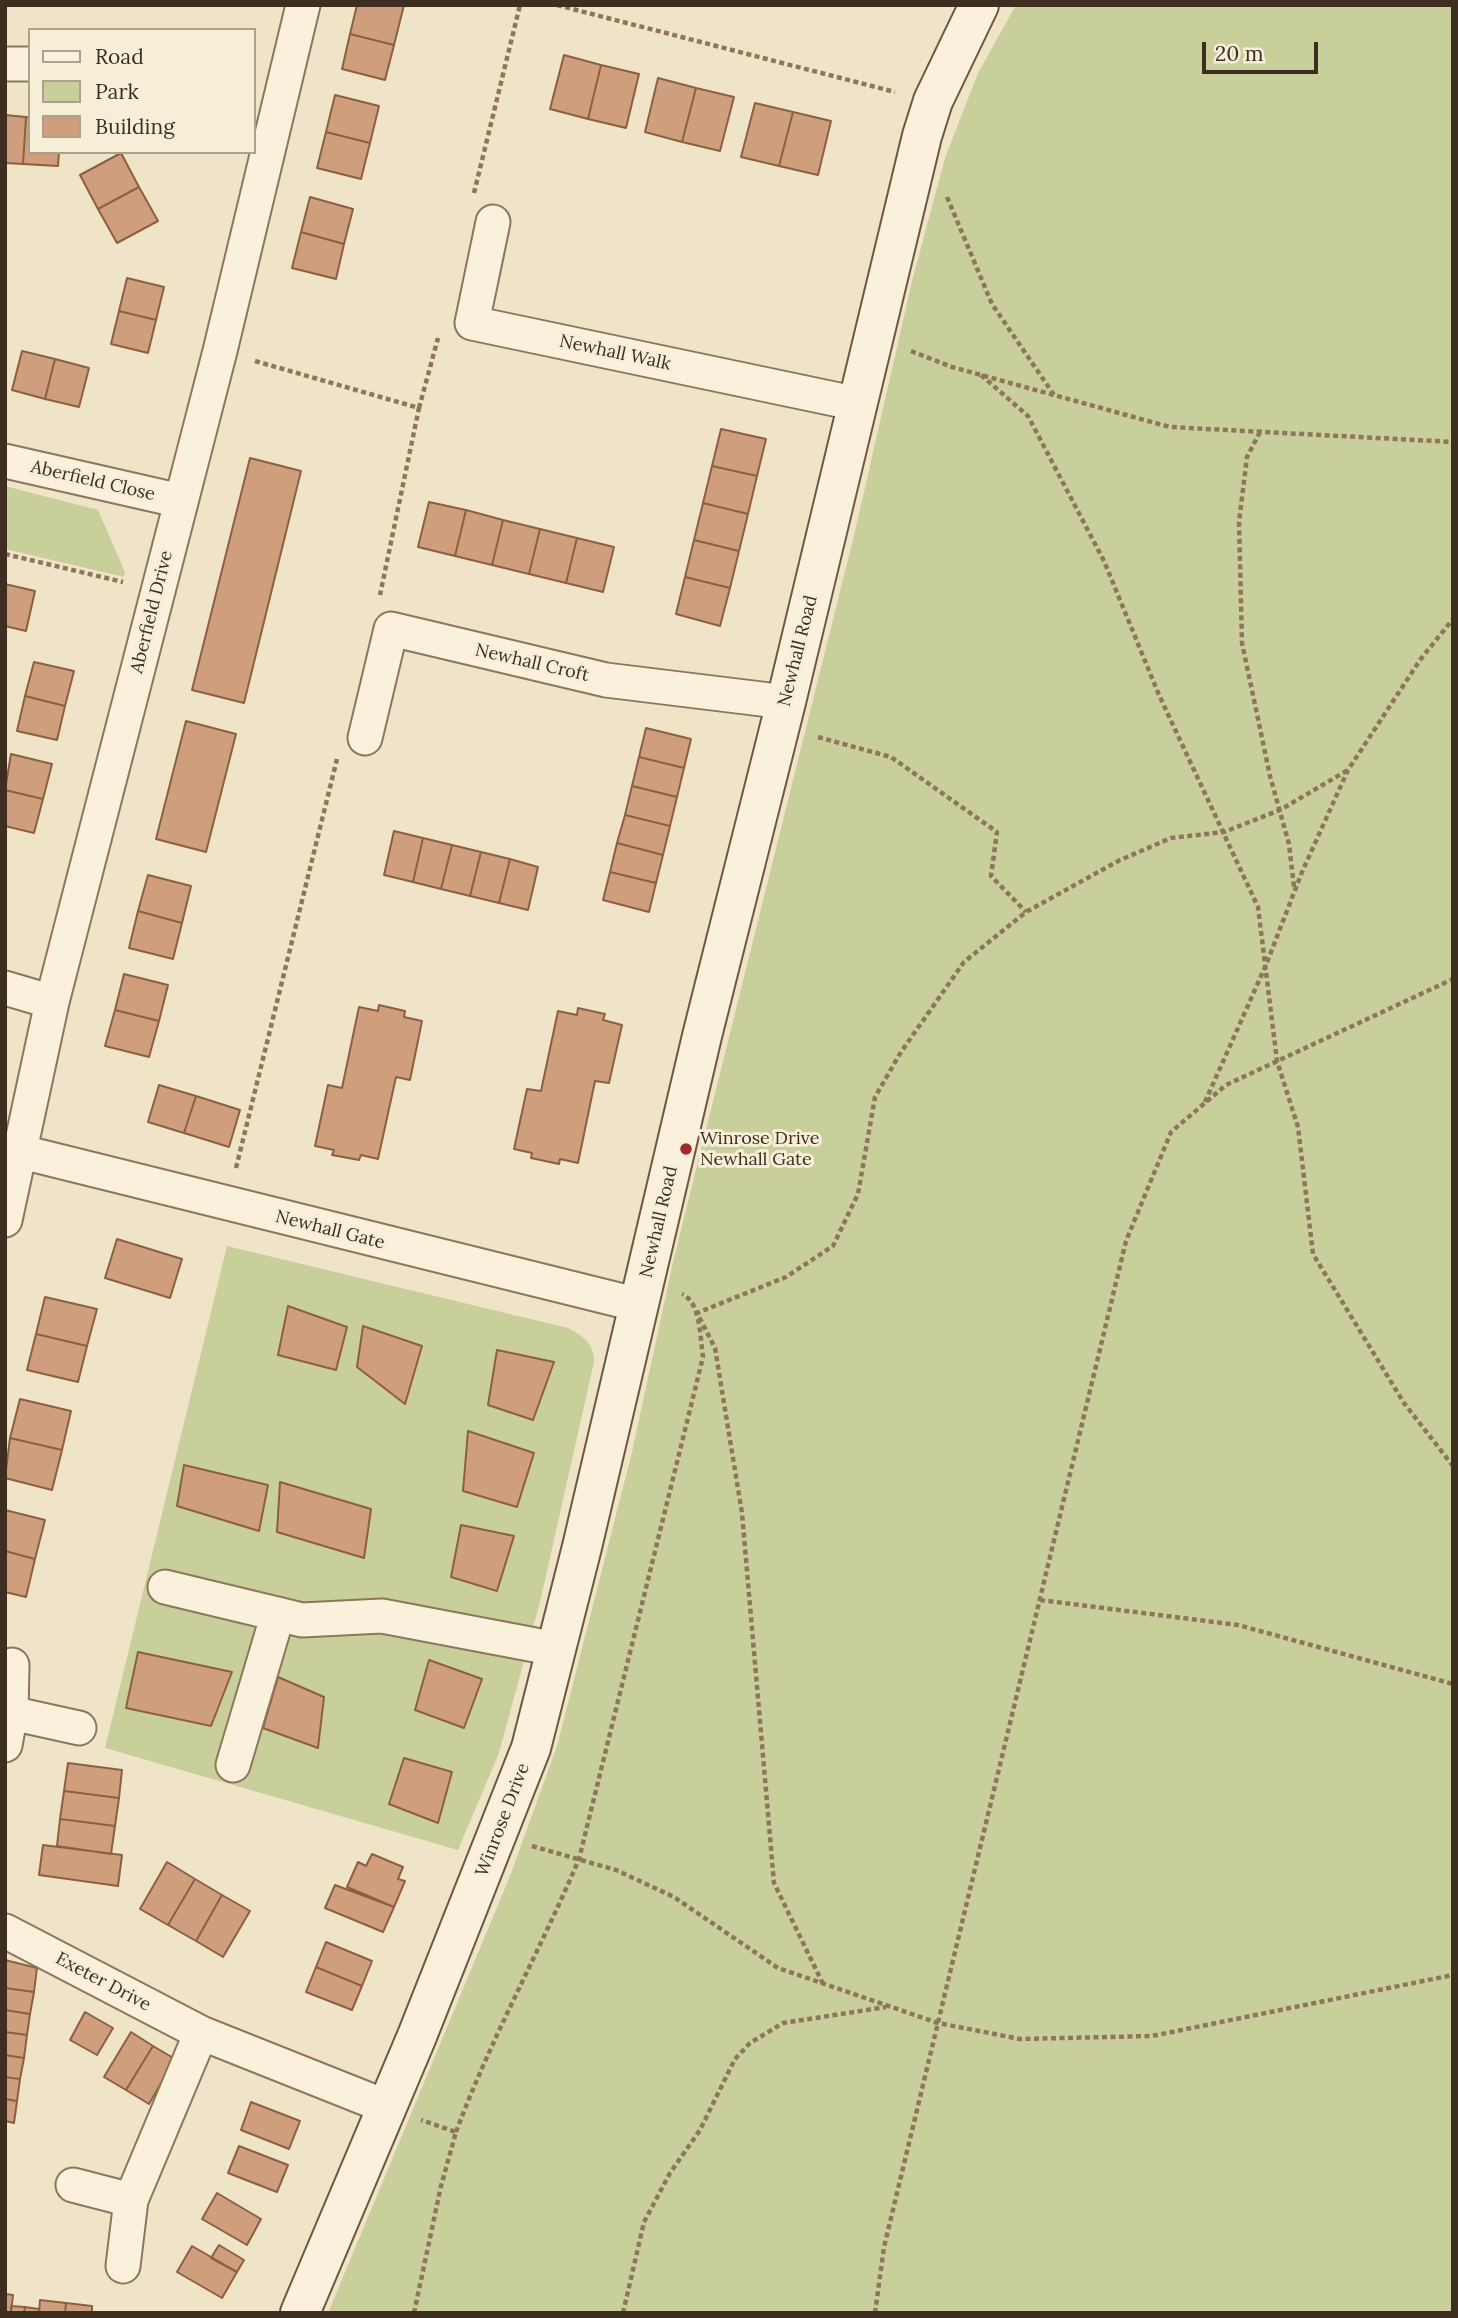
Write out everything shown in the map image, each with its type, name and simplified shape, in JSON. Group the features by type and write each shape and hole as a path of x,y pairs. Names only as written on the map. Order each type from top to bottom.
{"street":[{"name":"Aberfield Drive","path":"5,1220 22,1152 52,1002 220,351 265,108 303,5"},
{"name":"Newhall Road","path":"642,1291 927,119 979,5"},
{"path":"5,64 28,64"},
{"path":"472,323 493,222"},
{"name":"Newhall Walk","path":"472,323 858,404"},
{"name":"Aberfield Close","path":"5,461 181,501"},
{"path":"352,745 383,617"},
{"name":"Newhall Croft","path":"383,617 606,680 783,714"},
{"path":"5,988 52,1002"},
{"name":"Newhall Gate","path":"22,1152 227,1205 642,1291"},
{"name":"Winrose Drive","path":"300,2313 387,2107 531,1748 642,1291"},
{"path":"165,1587 302,1620 382,1616 556,1649"},
{"path":"233,1765 278,1614"},
{"path":"5,1745 11,1713 12,1665"},
{"path":"11,1713 79,1728"},
{"name":"Exeter Drive","path":"5,1931 201,2033 387,2107"},
{"path":"122,2266 131,2200 201,2033"},
{"path":"73,2185 131,2200"}],"path":[{"path":"473,194 520,5"},
{"path":"557,5 927,119 992,304 1054,396"},
{"path":"383,617 379,591 419,408 440,330 472,323"},
{"path":"874,338 981,375 1170,427 1453,442"},
{"path":"220,351 419,408"},
{"path":"981,375 1028,416 1104,561 1159,695 1258,907 1277,1061 1298,1127 1313,1254 1404,1403 1453,1466"},
{"path":"1260,432 1247,457 1239,522 1242,643 1289,844 1295,890"},
{"path":"5,554 158,591"},
{"path":"379,591 383,617"},
{"path":"1205,1103 1348,770 1420,660 1453,619"},
{"path":"783,714 891,757 997,832 990,876 1026,912"},
{"path":"227,1205 352,745"},
{"path":"697,1313 786,1277 833,1246 858,1194 875,1097 901,1052 964,962 1026,912 1120,860 1171,838 1224,831 1280,810 1348,770"},
{"path":"875,2313 884,2247 1126,1241 1171,1132 1226,1085 1453,979"},
{"path":"642,1291 688,1296 715,1348 742,1513 774,1883 823,1984"},
{"path":"414,2313 441,2186 456,2132 475,2081 551,1925 579,1860 703,1357 697,1313"},
{"path":"1040,1600 1238,1625 1453,1684"},
{"path":"497,1835 616,1870 674,1897 778,1968 938,2023 1020,2039 1152,2036 1453,1975"},
{"path":"623,2313 644,2222 670,2173 700,2130 735,2059 750,2043 783,2022 887,2007"},
{"path":"387,2107 456,2132"}],"green space":[{"path":"1016,5 1453,5 1453,2313 328,2313 510,1876 557,1746 632,1452 673,1262 856,527 912,281 945,158 978,73"},
{"path":"5,486 98,510 125,572 124,577 5,549"},
{"path":"227,1246 568,1328 583,1338 592,1350 594,1362 540,1602 499,1753 458,1850 105,1748"}],"building":[{"path":"357,5 404,5 394,45 350,34"},
{"path":"350,34 394,45 385,80 342,69"},
{"path":"564,55 601,65 588,119 550,109"},
{"path":"601,65 639,74 626,128 588,119"},
{"path":"658,78 696,88 682,142 645,132"},
{"path":"696,88 734,97 720,151 682,142"},
{"path":"335,95 379,106 370,143 326,132"},
{"path":"755,103 793,112 779,166 741,157"},
{"path":"793,112 831,121 818,175 779,166"},
{"path":"5,115 26,117 23,164 5,163"},
{"path":"28,117 28,154 59,154 58,166 23,164"},
{"path":"326,132 370,143 361,179 317,168"},
{"path":"122,154 139,187 98,209 80,175"},
{"path":"139,187 158,221 117,243 98,209"},
{"path":"310,197 353,209 344,244 301,232"},
{"path":"301,232 344,244 336,279 292,268"},
{"path":"127,278 164,287 156,320 119,311"},
{"path":"119,311 156,320 148,353 111,344"},
{"path":"22,351 55,359 45,399 12,390"},
{"path":"55,359 89,368 79,407 45,399"},
{"path":"721,429 766,439 757,476 712,466"},
{"path":"250,458 301,471 244,703 192,690"},
{"path":"712,466 757,476 748,514 703,503"},
{"path":"429,502 466,510 455,556 418,547"},
{"path":"703,503 748,514 739,551 694,540"},
{"path":"466,510 503,520 492,565 455,556"},
{"path":"503,520 540,529 529,574 492,565"},
{"path":"540,529 577,538 566,583 529,574"},
{"path":"577,538 614,547 603,592 566,583"},
{"path":"694,540 739,551 730,588 685,577"},
{"path":"685,577 730,588 720,626 676,614"},
{"path":"5,584 35,591 26,631 5,626"},
{"path":"34,662 74,671 65,706 25,696"},
{"path":"25,696 65,706 57,740 17,731"},
{"path":"186,721 236,734 206,852 156,839"},
{"path":"646,728 691,739 684,768 639,757"},
{"path":"11,754 52,764 43,799 5,790"},
{"path":"639,757 684,768 677,797 632,786"},
{"path":"632,786 677,797 670,826 625,815"},
{"path":"5,790 43,799 34,833 5,826"},
{"path":"625,815 670,826 663,855 617,843"},
{"path":"394,831 423,838 413,882 384,875"},
{"path":"423,838 452,845 441,889 413,882"},
{"path":"617,843 663,855 656,883 610,872"},
{"path":"452,845 481,852 470,896 441,889"},
{"path":"481,852 510,859 499,903 470,896"},
{"path":"510,859 538,867 528,910 499,903"},
{"path":"610,872 656,883 649,912 603,900"},
{"path":"148,875 191,886 182,923 138,911"},
{"path":"138,911 182,923 173,959 129,948"},
{"path":"124,974 168,985 159,1021 115,1010"},
{"path":"379,1005 405,1011 404,1017 422,1021 410,1080 396,1077 378,1159 361,1155 359,1160 332,1155 334,1150 315,1146 328,1085 342,1088 359,1007 378,1011"},
{"path":"578,1008 605,1014 603,1020 622,1025 609,1083 595,1081 578,1163 560,1159 559,1164 531,1158 532,1153 514,1149 527,1089 541,1091 558,1011 577,1015"},
{"path":"115,1010 159,1021 149,1057 105,1046"},
{"path":"159,1085 196,1096 184,1133 148,1122"},
{"path":"196,1096 240,1110 229,1147 184,1133"},
{"path":"117,1239 182,1259 170,1298 105,1278"},
{"path":"45,1297 97,1309 87,1346 36,1334"},
{"path":"288,1306 347,1327 336,1370 278,1355"},
{"path":"363,1326 422,1346 405,1404 357,1367"},
{"path":"36,1334 87,1346 78,1382 27,1370"},
{"path":"497,1350 554,1362 533,1420 488,1405"},
{"path":"20,1399 71,1411 62,1450 10,1438"},
{"path":"468,1431 534,1453 517,1507 463,1491"},
{"path":"10,1438 62,1450 52,1490 5,1478"},
{"path":"184,1465 268,1485 259,1531 177,1506"},
{"path":"280,1482 371,1509 364,1558 277,1532"},
{"path":"5,1510 45,1520 35,1559 5,1551"},
{"path":"461,1525 514,1536 497,1591 451,1577"},
{"path":"5,1551 35,1559 26,1597 5,1592"},
{"path":"138,1652 232,1672 211,1726 126,1708"},
{"path":"429,1660 482,1679 464,1728 415,1710"},
{"path":"278,1677 324,1697 318,1748 263,1728"},
{"path":"404,1758 452,1772 438,1823 389,1804"},
{"path":"68,1763 122,1770 119,1798 64,1791"},
{"path":"64,1791 119,1798 115,1826 60,1819"},
{"path":"60,1819 115,1826 111,1854 57,1846"},
{"path":"43,1845 122,1855 118,1886 39,1875"},
{"path":"372,1854 403,1867 398,1879 405,1881 394,1907 347,1887 358,1862 366,1866"},
{"path":"167,1862 195,1879 168,1925 140,1909"},
{"path":"195,1879 222,1895 196,1941 168,1925"},
{"path":"335,1885 394,1907 383,1932 325,1908"},
{"path":"222,1895 250,1911 223,1957 196,1941"},
{"path":"326,1942 372,1961 362,1986 316,1967"},
{"path":"5,1960 37,1968 34,1992 5,1988"},
{"path":"316,1967 362,1986 352,2010 306,1992"},
{"path":"5,1988 34,1992 30,2014 5,2010"},
{"path":"5,2010 30,2014 27,2035 5,2032"},
{"path":"85,2012 113,2028 97,2055 70,2040"},
{"path":"5,2032 27,2035 24,2058 5,2055"},
{"path":"131,2032 153,2046 126,2090 104,2077"},
{"path":"153,2046 175,2059 149,2104 126,2090"},
{"path":"5,2055 24,2058 20,2079 5,2077"},
{"path":"5,2077 20,2079 17,2101 5,2099"},
{"path":"5,2099 17,2101 14,2123 5,2121"},
{"path":"251,2102 300,2121 289,2149 241,2130"},
{"path":"239,2146 288,2165 277,2192 228,2173"},
{"path":"217,2193 261,2219 247,2245 202,2219"},
{"path":"219,2245 244,2260 237,2272 211,2258"},
{"path":"192,2246 237,2272 222,2298 177,2272"},
{"path":"5,2294 13,2295 11,2313 5,2313"},
{"path":"40,2300 66,2303 65,2313 39,2313"},
{"path":"66,2303 92,2306 92,2313 65,2313"},
{"path":"11,2306 25,2307 24,2313 11,2313"},
{"path":"25,2307 39,2309 39,2313 24,2313"}],"place":[{"name":"Winrose Drive Newhall Gate","path":"686,1149"}]}
